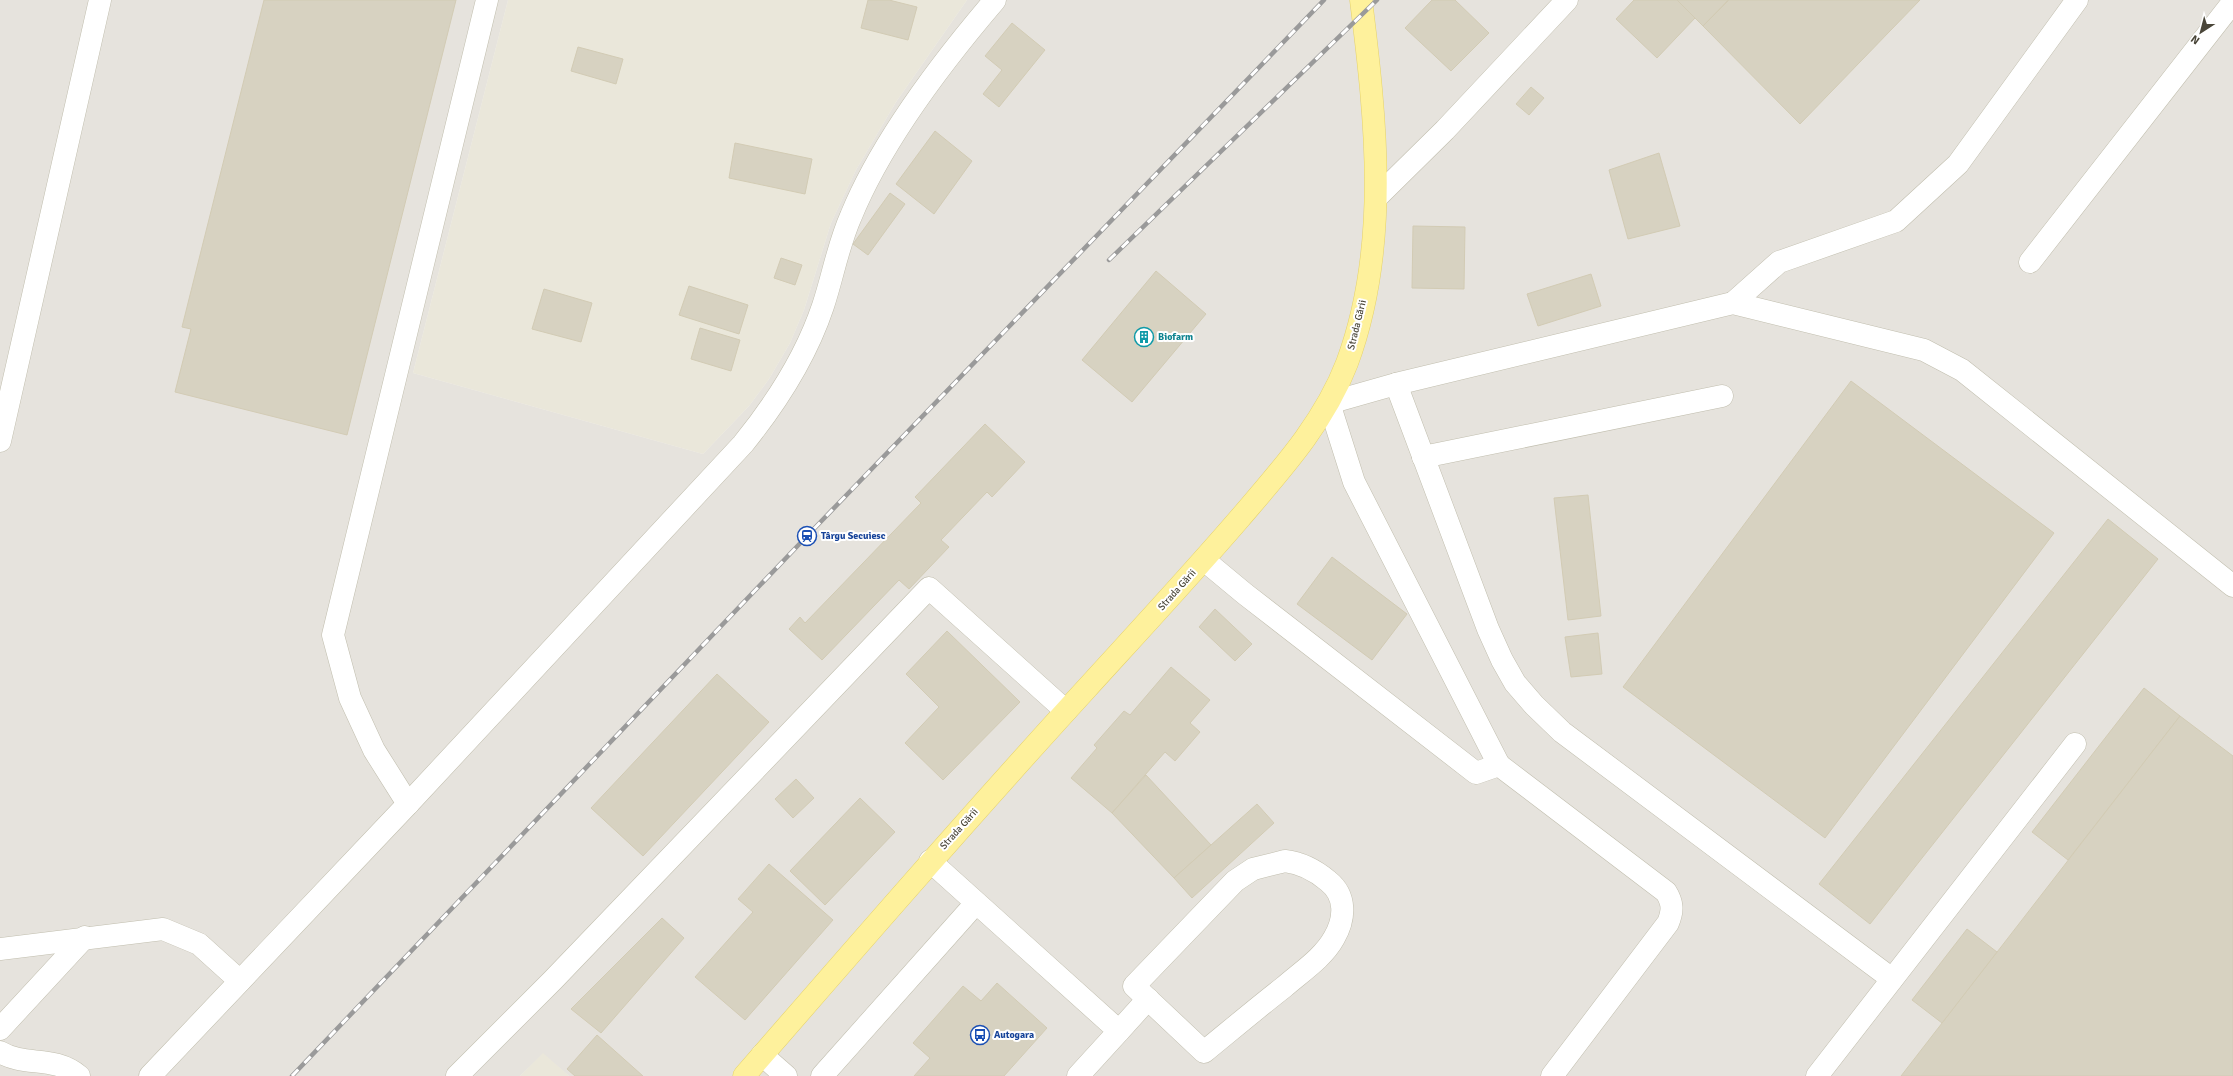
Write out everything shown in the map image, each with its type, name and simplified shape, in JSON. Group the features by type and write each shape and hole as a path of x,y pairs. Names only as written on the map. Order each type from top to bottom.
{"main road":[{"name":"Strada Gării","path":"744,1076 930,861 1204,560 1278,474 1309,434 1329,403 1347,362 1361,312 1372,258 1376,198 1374,116 1361,0"}],"street":[{"path":"0,441 100,0"},
{"path":"408,804 374,750 350,698 333,635 487,0"},
{"path":"150,1076 408,804 743,444 765,417 795,370 808,342 823,306 842,239 851,215 868,180 889,143 926,88 995,0"},
{"path":"1376,198 1445,130 1567,0"},
{"path":"1733,303 1779,262 1896,221 1958,164 2077,0"},
{"path":"2030,262 2233,2"},
{"path":"1552,1076 1668,923 1672,914 1672,905 1666,892 1499,765 1354,482 1329,403 1396,384 1733,303 1924,350 1962,370 2233,586"},
{"path":"1396,384 1488,629 1515,683 1534,705 1562,732 1892,979"},
{"path":"1423,457 1722,396"},
{"path":"1204,560 1244,594 1476,773 1499,765"},
{"path":"457,1076 553,980 929,588 1066,711"},
{"path":"1817,1076 2075,744"},
{"path":"1285,860 1301,863 1320,874 1335,886 1342,901 1343,915 1341,926 1333,940 1312,964 1204,1052 1148,999 1134,986 1235,881 1253,870 1285,860"},
{"path":"930,861 1119,1031"},
{"path":"822,1076 976,902"},
{"path":"0,949 85,937 163,929 199,944 240,981"},
{"path":"0,1029 85,937"},
{"path":"1078,1076 1148,999"},
{"path":"0,1052 9,1058 53,1062 67,1067 79,1076"},
{"path":"762,1055 786,1076"}],"shaded area":[{"path":"0,0 508,0 413,373 703,454 749,406 769,379 790,343 804,310 831,223 856,170 896,102 967,0 2233,0 2233,1076 569,1076 543,1053 520,1076 0,1076"},
{"path":"508,0 967,0 896,102 856,170 831,223 804,310 790,343 769,379 749,406 703,454 413,373"},
{"path":"543,1052 569,1076 520,1076"}],"building":[{"path":"264,0 456,0 347,435 175,392 191,329 182,327"},
{"path":"868,0 889,0 917,7 908,40 861,28"},
{"path":"1432,0 1455,0 1489,33 1451,71 1405,28"},
{"path":"1634,0 1677,0 1695,18 1657,58 1616,19"},
{"path":"1677,0 1728,0 1703,26"},
{"path":"1729,0 1920,0 1800,124 1703,26"},
{"path":"1012,23 1045,50 999,107 983,94 1002,70 985,56"},
{"path":"578,47 623,59 616,84 571,71"},
{"path":"1531,87 1544,98 1529,115 1516,104"},
{"path":"935,131 972,161 934,214 896,184"},
{"path":"735,143 812,159 805,194 729,178"},
{"path":"1659,153 1680,226 1628,239 1609,170"},
{"path":"890,193 905,204 868,255 853,244"},
{"path":"1413,226 1465,227 1464,289 1412,288"},
{"path":"781,258 802,265 795,285 774,278"},
{"name":"Biofarm","path":"1156,271 1206,314 1132,402 1082,360"},
{"path":"1591,274 1601,306 1538,326 1527,294"},
{"path":"689,286 748,305 739,334 679,315"},
{"path":"544,289 592,303 581,342 532,329"},
{"path":"700,328 740,340 731,371 691,359"},
{"path":"1851,381 2054,533 1825,838 1623,687"},
{"name":"Târgu Secuiesc","path":"985,424 1025,462 992,497 987,492 941,540 949,547 909,589 899,580 822,660 789,629 800,617 805,623 921,503 915,497"},
{"path":"1588,495 1601,616 1568,620 1554,498"},
{"path":"2108,519 2158,559 1870,924 1819,884"},
{"path":"1332,557 1407,614 1372,660 1297,604"},
{"path":"1215,609 1252,644 1235,661 1199,627"},
{"path":"947,631 1020,702 943,780 905,743 939,707 906,674"},
{"path":"1598,633 1602,674 1571,677 1565,637"},
{"path":"1171,667 1210,700 1190,723 1200,732 1175,761 1165,752 1112,813 1071,778 1097,748 1094,745 1124,711 1130,715"},
{"path":"717,674 769,722 643,856 591,808"},
{"path":"2144,688 2180,716 2068,860 2032,832"},
{"path":"2180,716 2233,756 2233,1076 1901,1076"},
{"path":"1146,775 1211,845 1174,878 1112,813"},
{"path":"796,779 814,798 793,818 775,799"},
{"path":"860,798 895,832 825,905 790,871"},
{"path":"1257,804 1274,823 1192,898 1174,878"},
{"path":"769,864 833,920 745,1020 695,977 753,912 738,899"},
{"path":"662,918 684,938 601,1033 571,1009"},
{"path":"1967,929 1997,952 1942,1023 1912,1000"},
{"name":"Autogara","path":"997,983 1047,1028 1004,1076 914,1076 930,1058 913,1043 963,986 981,1001"},
{"path":"597,1035 643,1076 575,1076 567,1069"}],"railway":[{"path":"292,1076 807,536 1324,0"},
{"path":"1109,260 1377,0"}],"place":[{"name":"Biofarm","path":"1144,337"},
{"name":"Târgu Secuiesc","path":"807,536"},
{"name":"Autogara","path":"980,1035"}]}
